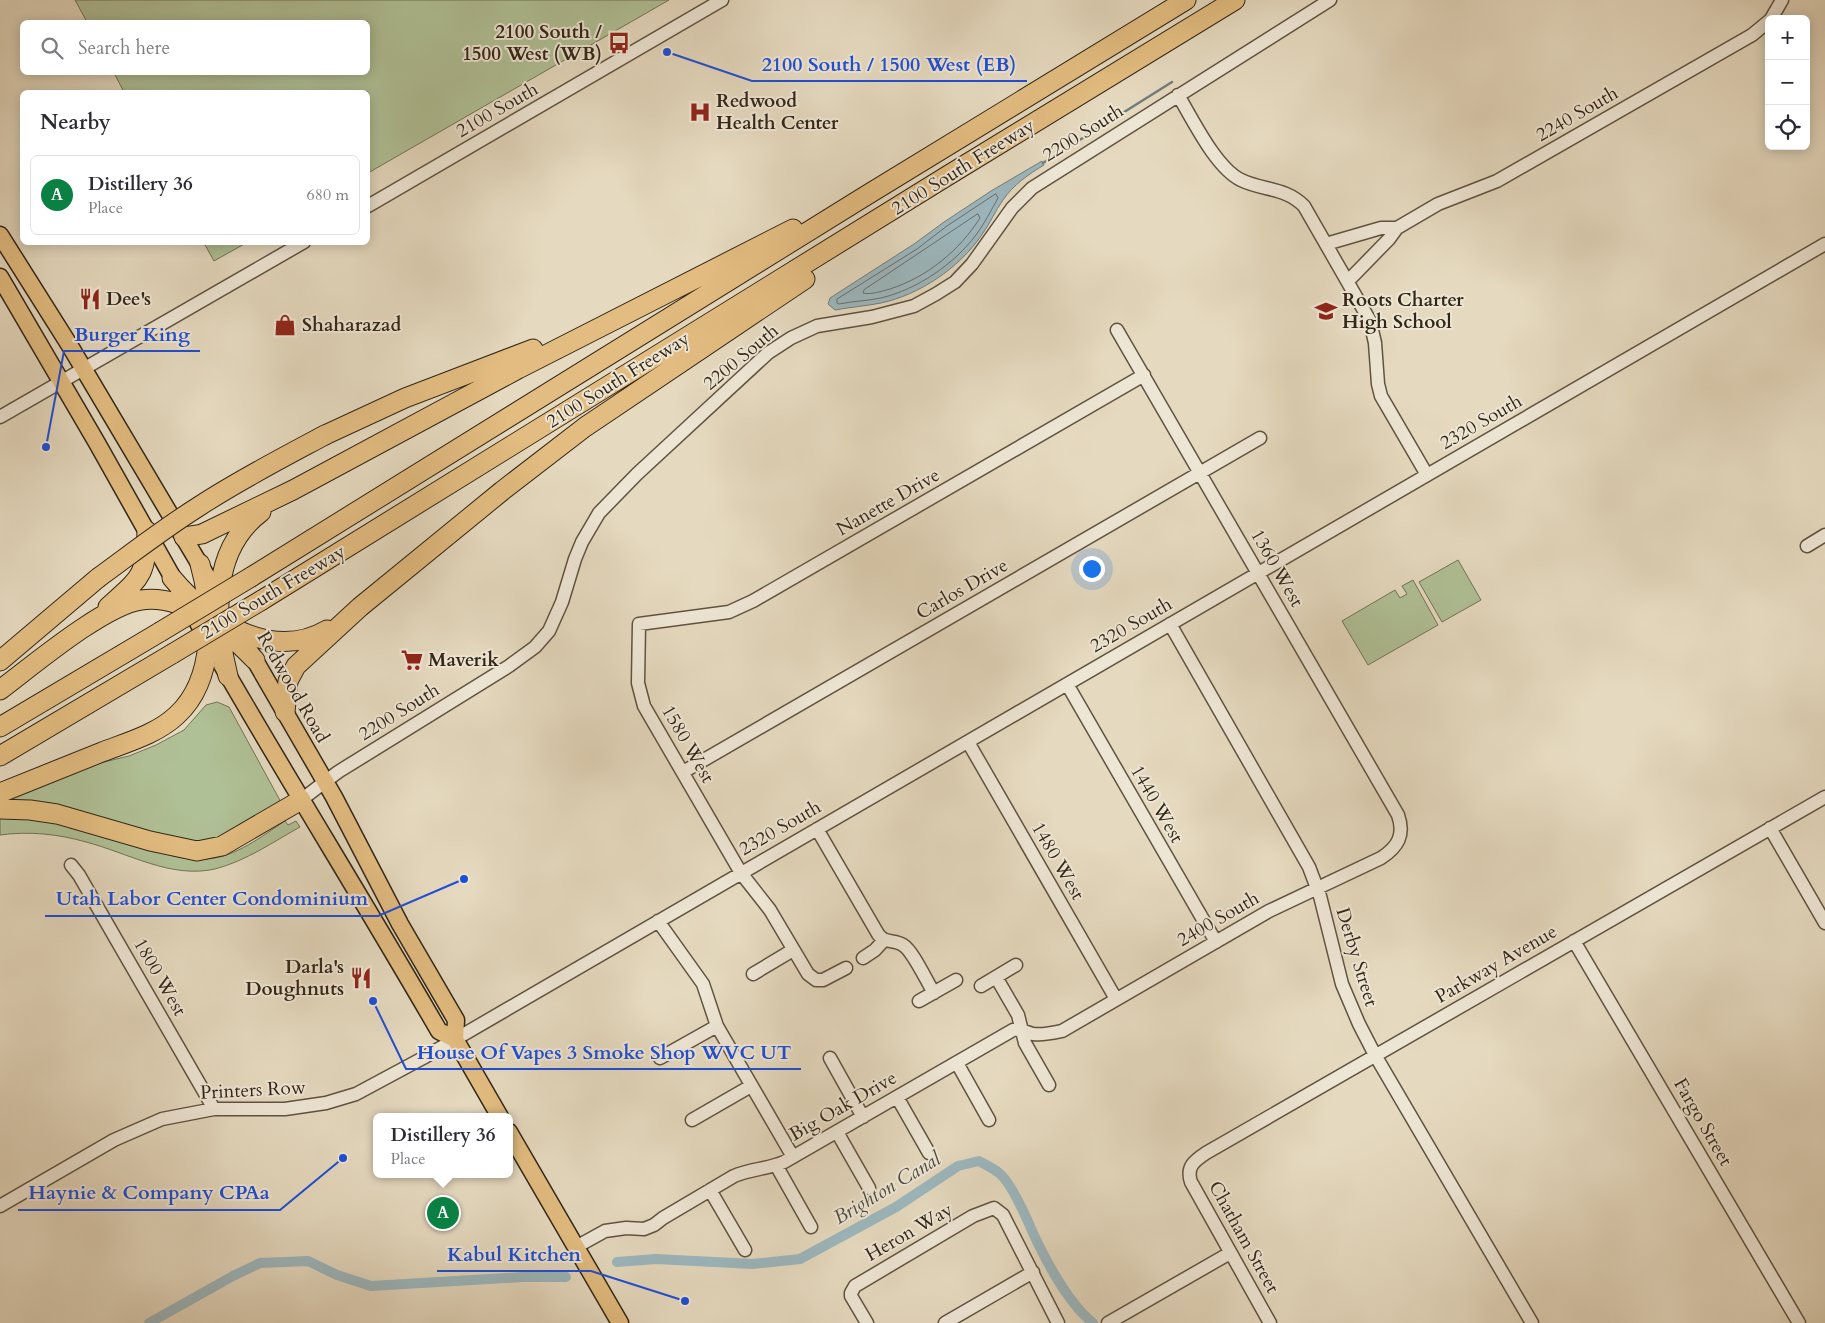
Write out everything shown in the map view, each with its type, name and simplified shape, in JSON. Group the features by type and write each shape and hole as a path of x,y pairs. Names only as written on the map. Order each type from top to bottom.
{"highway":[{"name":"2100 South Freeway","path":"0,727 251,577 867,195 1186,0"},
{"name":"2100 South Freeway","path":"0,756 262,600 995,146 1235,0"},
{"path":"285,712 288,681 296,666 360,607 509,485 585,427 952,182 995,146"},
{"path":"184,537 202,534 293,490 623,315 773,238 867,195"},
{"path":"3,658 98,578 141,546 222,492 263,468 325,435 405,398 623,315"},
{"path":"0,793 146,734 170,721 184,708 204,668 217,625 218,596 227,558 239,534 259,513 293,490"},
{"path":"0,690 80,630 129,588 141,575 146,561 147,532"},
{"path":"200,564 217,625 228,676"},
{"path":"172,578 217,625 255,660"},
{"path":"80,630 119,607 135,601 158,600 189,608 217,625 266,640 288,643 298,642 318,635 360,607"},
{"path":"0,809 22,809 57,814 150,841 197,851 222,846 301,800"}],"main road":[{"path":"0,234 218,596"},
{"path":"0,278 189,608"},
{"name":"Redwood Road","path":"255,660 325,782 400,924 456,1020 455,1038 498,1113"},
{"name":"Redwood Road","path":"228,676 369,910 439,1031 455,1038"},
{"path":"513,1139 620,1323"}],"street":[{"name":"2100 South","path":"370,205 722,0"},
{"name":"2200 South","path":"301,800 338,772 512,664 535,647 549,631 556,619 582,542 599,513 637,474 768,353 792,338 818,326 882,315 914,306 936,294 955,282 972,264 1012,208 1032,188 1330,0"},
{"name":"2240 South","path":"1773,15 1782,0"},
{"name":"2240 South","path":"1348,281 1389,239 1397,228 1438,204 1497,182 1752,35 1765,24"},
{"path":"1178,95 1226,170 1242,180 1287,193 1304,206 1362,305 1374,333 1378,384 1381,396 1427,475"},
{"name":"2240 South","path":"1326,244 1381,228 1397,228"},
{"name":"2320 South","path":"455,1038 1825,244"},
{"path":"0,417 299,245"},
{"name":"1360 West","path":"1117,330 1398,814 1402,825"},
{"name":"Nanette Drive","path":"639,624 729,612 753,602 1144,375"},
{"name":"Carlos Drive","path":"683,772 1260,438"},
{"path":"1807,546 1825,536"},
{"name":"1580 West","path":"639,624 638,683 644,706 741,873 770,910 808,974 816,980 826,979 846,968"},
{"name":"Derby Street","path":"1170,624 1305,857 1318,888 1342,984 1375,1055 1532,1323"},
{"name":"1440 West","path":"1067,684 1216,942"},
{"name":"1480 West","path":"968,742 1116,999"},
{"name":"Parkway Avenue","path":"1190,1169 1194,1161 1206,1153 1825,797"},
{"name":"2400 South","path":"1022,1030 1040,1034 1054,1033 1062,1030 1269,911 1381,858 1396,846 1402,825"},
{"path":"1770,828 1825,923"},
{"path":"817,829 876,930 884,940 901,944 908,949 934,993"},
{"name":"1800 West","path":"71,865 79,875 214,1109"},
{"path":"658,921 703,984 717,1026 793,1157"},
{"path":"863,958 875,950 884,940"},
{"name":"Fargo Street","path":"1574,941 1799,1323"},
{"path":"753,974 793,950"},
{"path":"981,986 1016,965"},
{"path":"996,977 1018,1015 1025,1043 1049,1085"},
{"path":"919,1001 956,980"},
{"path":"660,1058 717,1026"},
{"name":"Big Oak Drive","path":"576,1247 605,1231 626,1228 663,1218 743,1172 776,1165 793,1157 1010,1032 1022,1030"},
{"name":"Printers Row","path":"0,1206 135,1130 162,1119 214,1109 289,1108 314,1105 344,1098 369,1088 401,1071 455,1038"},
{"path":"830,1058 863,1117"},
{"path":"957,1063 990,1120"},
{"path":"692,1120 751,1086"},
{"path":"897,1098 929,1154"},
{"path":"837,1132 869,1188"},
{"path":"776,1165 811,1227"},
{"name":"Chatham Street","path":"1190,1169 1189,1177 1194,1187 1270,1323"},
{"path":"710,1190 745,1250"},
{"name":"Heron Way","path":"867,1323 851,1296 853,1289 858,1283 980,1213 994,1208 1003,1215 1033,1272"},
{"path":"1108,1323 1230,1253"},
{"path":"945,1323 1033,1272 1058,1323"}],"green space":[{"path":"75,0 669,0 370,172 370,90 123,90 115,75 370,75 370,20 86,20"},
{"path":"205,245 242,245 214,261"},
{"path":"1458,560 1481,600 1442,622 1419,582"},
{"path":"1413,580 1438,625 1368,665 1342,621 1395,590 1400,598 1407,594 1402,586"},
{"path":"217,702 229,707 282,804 205,845 0,799 28,788 42,786 104,762 129,756 156,745 184,730 206,705"},
{"path":"0,817 53,823 172,855 198,860 218,857 238,850 285,821 288,825 296,821 300,827 259,851 226,866 199,871 182,871 166,868 65,837 33,833 0,835"}],"water":[{"path":"1042,161 1044,165 1022,180 1007,195 972,248 950,269 924,287 910,294 881,303 835,310 828,304 830,298 914,244 991,191"}],"waterway":[{"path":"1043,163 1172,82"},
{"name":"Brighton Canal","path":"617,1262 656,1259 753,1264 800,1259 896,1207 958,1166 979,1161 999,1173 1009,1184 1044,1256 1059,1281 1075,1305 1093,1323"},
{"name":"Brighton Canal","path":"149,1323 260,1263 308,1261 337,1275 371,1286 523,1277 566,1277"}],"place":[{"name":"2100 South / 1500 West (WB)","path":"619,43"},
{"name":"2100 South / 1500 West (EB)","path":"667,52"},
{"name":"Redwood Health Center","path":"700,112"},
{"name":"Dee's","path":"90,299"},
{"name":"Roots Charter High School","path":"1326,311"},
{"name":"Shaharazad","path":"285,325"},
{"name":"Burger King","path":"46,447"},
{"name":"Maverik","path":"412,660"},
{"name":"Utah Labor Center Condominium","path":"464,879"},
{"name":"Darla's Doughnuts","path":"361,978"},
{"name":"House Of Vapes 3 Smoke Shop WVC UT","path":"373,1001"},
{"name":"Haynie & Company CPAa","path":"343,1158"},
{"name":"Distillery 36","path":"443,1213"},
{"name":"Kabul Kitchen","path":"685,1301"}]}
